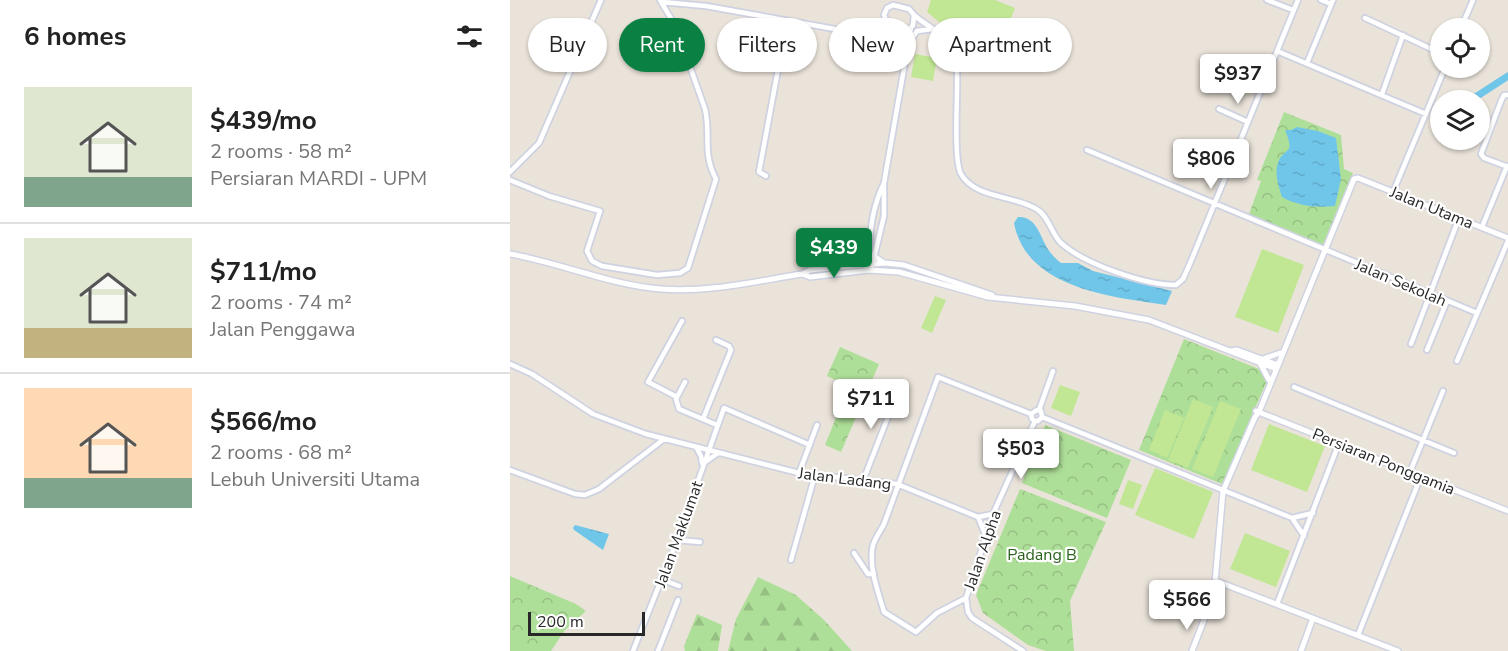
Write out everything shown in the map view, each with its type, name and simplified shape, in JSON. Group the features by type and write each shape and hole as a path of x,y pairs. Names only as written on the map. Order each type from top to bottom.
{"street":[{"path":"510,172 538,143 601,0"},
{"path":"886,18 888,0"},
{"path":"893,0 909,9 928,25"},
{"path":"1267,0 1293,10"},
{"path":"957,72 957,159 961,174 969,184 988,193 1039,210 1062,244 1118,273 1133,279 1172,285 1180,283 1186,272 1298,0"},
{"path":"1307,63 1332,2 1321,0"},
{"path":"1465,18 1473,0"},
{"path":"661,1 706,6 771,18"},
{"path":"510,180 549,196 600,211 587,251 592,261 602,266 657,275 680,273 688,268 716,179 709,167 707,157 705,109 679,36 661,1"},
{"path":"882,18 889,7 900,6"},
{"path":"1365,18 1430,48"},
{"path":"1382,94 1403,35"},
{"path":"1277,51 1426,114"},
{"path":"766,176 759,172 778,72"},
{"path":"869,267 882,228 885,208 884,183 903,72"},
{"path":"1394,192 1441,78"},
{"path":"1482,227 1507,166 1484,158 1480,154 1501,101 1504,95 1508,95"},
{"path":"1219,109 1248,122"},
{"name":"Jalan Sekolah","path":"1087,150 1477,313"},
{"name":"Jalan Utama","path":"1325,250 1356,178 1482,227 1508,240"},
{"path":"884,183 874,206 870,225 872,253 885,263"},
{"path":"874,206 885,208"},
{"path":"1411,344 1459,218"},
{"path":"1457,361 1508,240"},
{"path":"1257,413 1280,353 1325,250"},
{"path":"857,265 872,253"},
{"path":"510,254 634,285 662,289 700,288 802,274 810,270 857,265 899,272 988,297 993,296"},
{"path":"802,274 810,277 885,263 904,266 993,296 1133,316 1275,366"},
{"path":"1427,351 1447,301"},
{"path":"1192,651 1212,603 1216,581 1223,491 1290,338 1303,302"},
{"path":"677,396 648,382 682,321"},
{"path":"1267,392 1275,366 1290,338"},
{"path":"703,419 731,350 729,345 716,340"},
{"path":"1260,361 1280,353"},
{"path":"1260,361 1269,380"},
{"name":"Jalan Ladang","path":"510,364 532,374 593,414 626,427 664,439 799,473 897,484 978,517"},
{"path":"1053,371 1039,410 1042,417 1292,518 1304,536"},
{"path":"966,598 937,613 916,632 884,612 874,574 873,547 884,524 938,377 1031,414 1035,421 1042,417"},
{"path":"686,382 677,396 676,405 679,409 717,425 724,408 810,446"},
{"path":"863,481 900,386"},
{"path":"1294,387 1454,453"},
{"path":"1410,472 1443,391"},
{"path":"1031,414 1033,410 1039,410"},
{"name":"Persiaran Ponggamia","path":"1257,413 1508,511"},
{"name":"Jalan Alpha","path":"1023,651 972,618 968,612 966,598 993,514 1035,421"},
{"name":"Jalan Maklumat","path":"633,651 677,540 717,425"},
{"path":"799,473 817,425"},
{"path":"510,470 575,494 585,495 599,489 664,439"},
{"path":"1277,604 1339,444"},
{"path":"696,447 701,456 702,466"},
{"path":"702,466 718,453"},
{"path":"791,560 815,475"},
{"path":"1358,635 1421,476"},
{"path":"1292,518 1312,513"},
{"path":"985,536 978,517 993,514"},
{"path":"677,540 700,542"},
{"path":"854,553 868,574 874,574"},
{"path":"662,579 679,586"},
{"path":"1216,581 1398,651"},
{"path":"658,651 678,600"},
{"path":"1301,651 1313,618"},
{"path":"1009,651 1012,644"}],"green space":[{"path":"931,0 995,0 1015,8 1011,18 934,18 927,12"},
{"path":"916,54 928,56 928,72 935,72 933,81 911,77 912,72 916,72"},
{"path":"1284,112 1341,135 1344,169 1353,173 1322,247 1248,217 1261,181 1257,180"},
{"path":"1262,249 1304,265 1278,333 1235,317"},
{"path":"935,296 946,300 932,333 921,328"},
{"path":"1184,339 1259,369 1267,381 1222,484 1139,450"},
{"path":"840,347 879,364 841,452 825,445 837,415 832,413 844,384 827,376"},
{"path":"1060,385 1080,392 1071,416 1051,408"},
{"path":"1193,399 1213,407 1188,468 1168,460"},
{"path":"1220,401 1241,409 1213,477 1192,469"},
{"path":"1165,410 1184,418 1167,458 1149,450"},
{"path":"1269,424 1325,446 1307,492 1251,470"},
{"path":"1045,425 1131,460 1107,518 1022,483"},
{"path":"1155,468 1213,492 1194,539 1135,515"},
{"path":"1128,480 1142,485 1133,509 1119,504"},
{"name":"Padang B","path":"1020,489 1106,522 1070,601 1074,651 1046,651 1028,645 983,613 976,595"},
{"path":"1245,533 1290,551 1276,587 1230,569"},
{"path":"510,576 576,604 586,611 565,630 551,651 510,651"},
{"path":"758,577 796,595 824,620 852,651 728,651 736,619"},
{"path":"697,614 722,625 718,651 685,651 684,646"}],"water":[{"path":"1297,127 1318,131 1336,138 1341,179 1335,206 1307,206 1282,197 1277,180 1277,167 1280,158 1289,148 1285,130"},
{"path":"1018,217 1030,220 1034,224 1050,252 1061,263 1078,263 1093,271 1172,291 1166,305 1098,293 1053,276 1035,263 1022,245 1014,223"},
{"path":"575,525 609,534 603,550 574,530"}],"waterway":[{"path":"1486,90 1508,76"}]}
